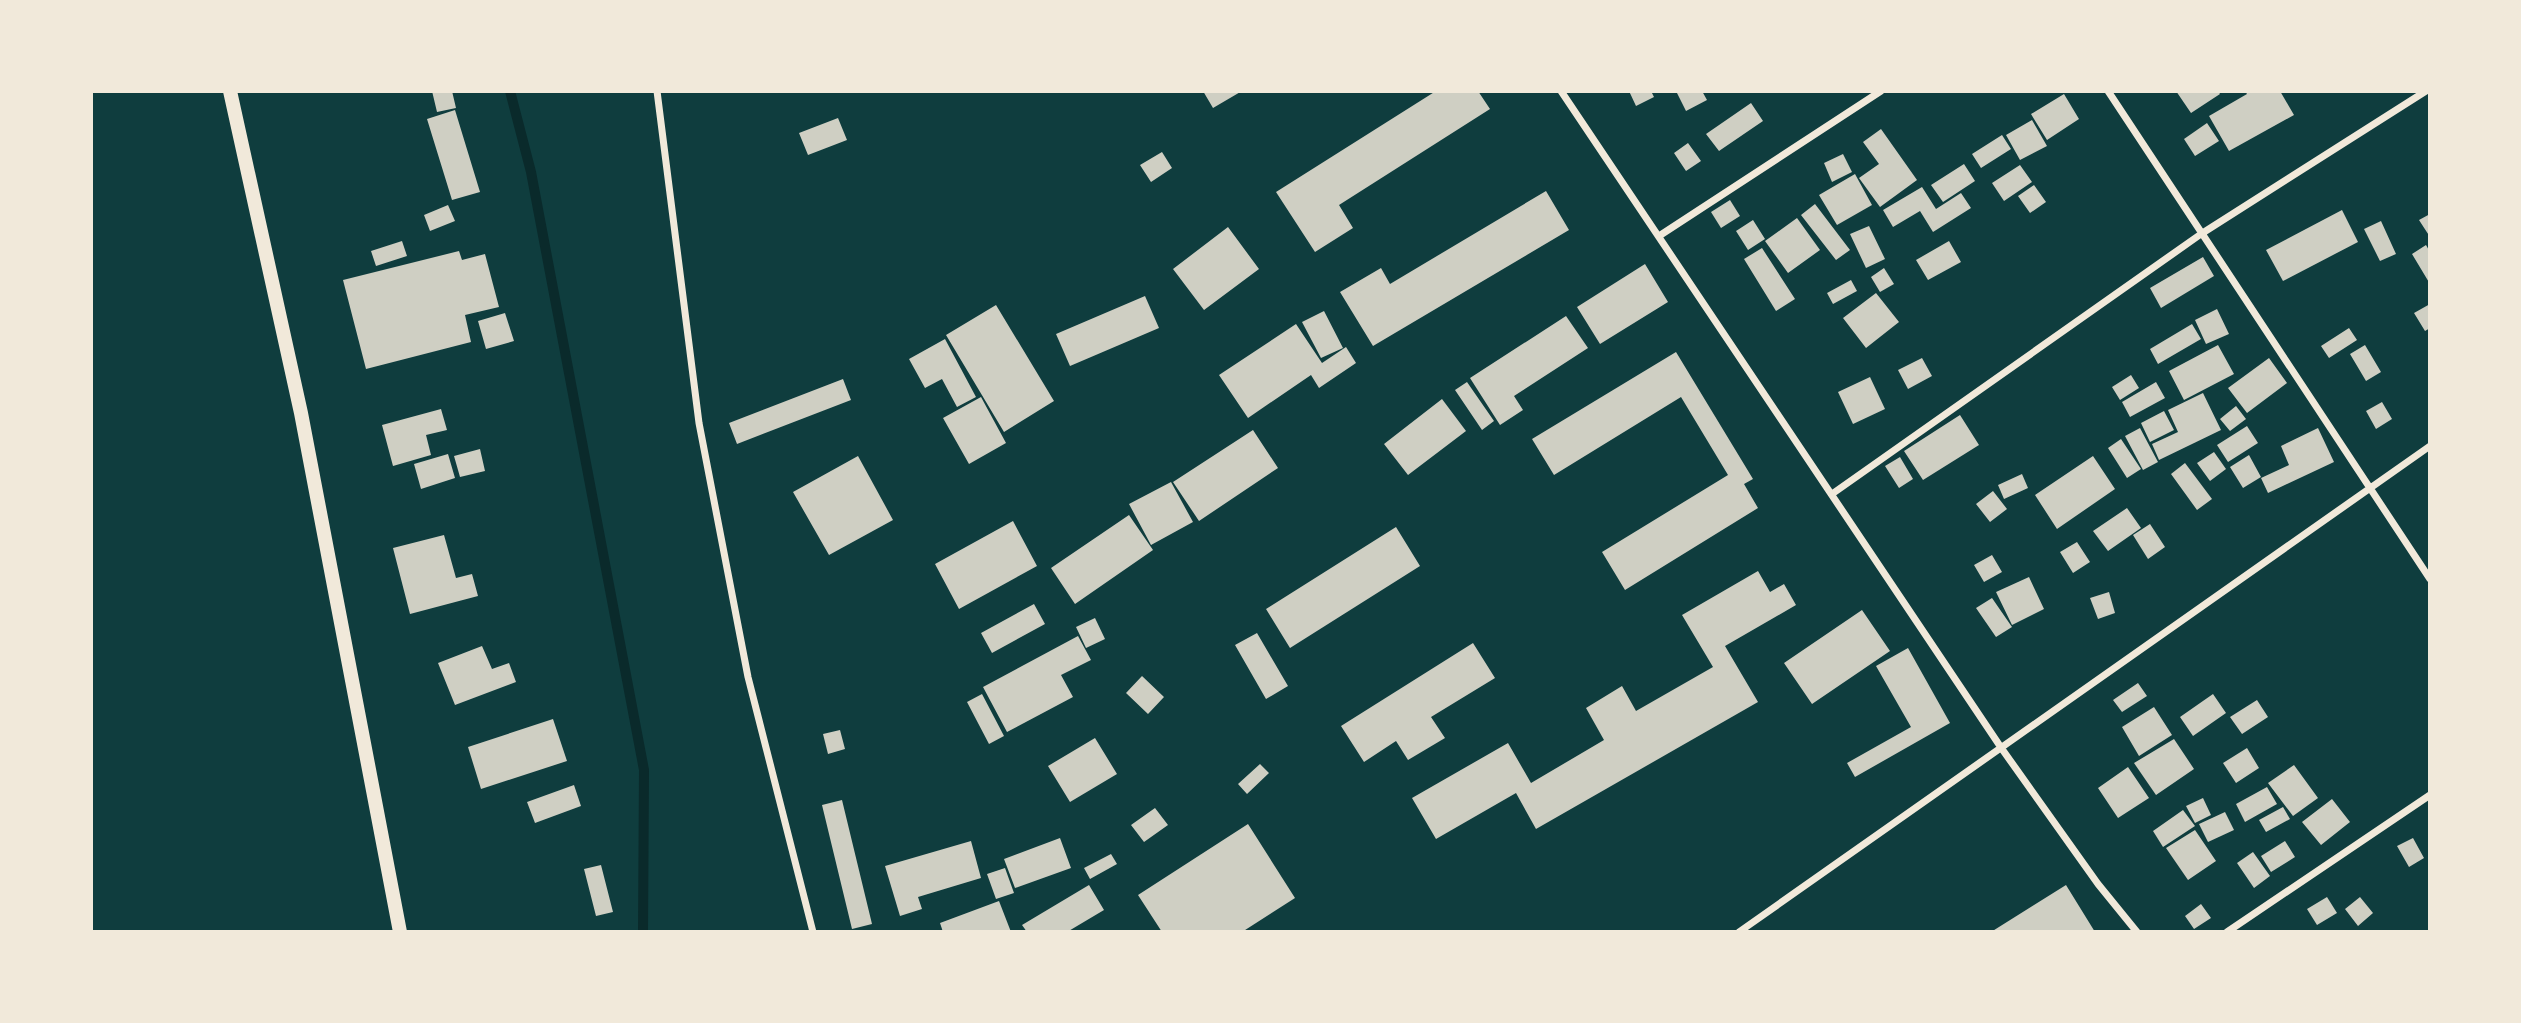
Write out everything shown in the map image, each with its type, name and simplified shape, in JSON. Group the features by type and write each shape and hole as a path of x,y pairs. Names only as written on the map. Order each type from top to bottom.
{"main road":[{"path":"230,91 301,413 400,932"}],"street":[{"path":"657,91 699,423 748,677 813,932"},
{"path":"1561,91 2003,748 2098,884 2137,932"},
{"path":"1659,236 1881,91"},
{"path":"2108,91 2430,579"},
{"path":"1832,494 2201,234 2426,91"},
{"path":"1740,932 2430,446"},
{"path":"2227,932 2430,795"}],"building":[{"path":"432,91 452,91 456,108 437,112"},
{"path":"1203,91 1242,91 1213,108"},
{"path":"1436,91 1478,91 1490,109 1339,205 1353,228 1315,252 1276,192"},
{"path":"1629,91 1651,91 1654,97 1636,106"},
{"path":"1676,91 1702,91 1707,100 1686,111"},
{"path":"2176,91 2218,91 2220,94 2191,113"},
{"path":"2245,91 2280,91 2294,115 2229,151 2209,116 2247,94"},
{"path":"2064,94 2079,119 2047,140 2031,114"},
{"path":"1751,103 1763,121 1719,151 1706,134"},
{"path":"455,110 480,192 452,200 427,119"},
{"path":"838,118 847,140 808,155 799,133"},
{"path":"2032,120 2047,146 2020,160 2006,135"},
{"path":"2207,123 2219,141 2195,156 2184,139"},
{"path":"1881,129 1917,180 1880,207 1859,178 1879,164 1863,142"},
{"path":"2002,135 2011,149 1981,168 1972,154"},
{"path":"1688,143 1701,161 1686,171 1674,153"},
{"path":"1162,152 1172,168 1151,182 1140,165"},
{"path":"1843,154 1852,172 1832,182 1824,163"},
{"path":"1964,164 1975,181 1943,202 1931,185"},
{"path":"2020,165 2032,182 2004,201 1992,183"},
{"path":"1855,174 1872,205 1837,225 1819,195"},
{"path":"2034,185 2046,202 2030,213 2018,196"},
{"path":"1922,187 1936,209 1961,193 1971,208 1933,232 1920,211 1893,227 1883,210"},
{"path":"1546,191 1569,230 1373,346 1340,292 1381,268 1390,284"},
{"path":"1730,200 1740,216 1721,228 1711,212"},
{"path":"1815,204 1850,250 1836,260 1801,215"},
{"path":"448,205 455,221 430,231 424,215"},
{"path":"2342,210 2358,242 2283,281 2266,250"},
{"path":"2430,214 2430,237 2419,220"},
{"path":"1797,218 1820,250 1788,273 1765,241"},
{"path":"1753,220 1765,239 1748,250 1736,231"},
{"path":"2381,221 2396,254 2380,261 2364,229"},
{"path":"1869,226 1885,259 1866,268 1850,234"},
{"path":"1228,227 1259,269 1204,310 1173,269"},
{"path":"402,241 407,256 376,266 371,251"},
{"path":"1949,241 1961,262 1928,280 1916,260"},
{"path":"2426,245 2430,252 2430,284 2412,254"},
{"path":"1762,248 1795,299 1776,311 1744,259"},
{"path":"459,251 462,260 485,254 499,307 465,315 471,342 366,369 343,280"},
{"path":"2203,257 2214,276 2161,308 2150,288"},
{"path":"1645,264 1668,302 1600,344 1577,307"},
{"path":"1884,268 1894,284 1880,292 1871,277"},
{"path":"1851,280 1857,291 1833,304 1827,293"},
{"path":"1876,293 1899,322 1866,348 1843,318"},
{"path":"1145,296 1159,328 1070,366 1056,334"},
{"path":"2430,304 2430,328 2425,331 2414,313"},
{"path":"996,305 1054,401 1004,432 946,335"},
{"path":"2217,309 2229,334 2206,344 2195,320"},
{"path":"1324,311 1343,348 1321,358 1302,322"},
{"path":"505,313 514,341 486,349 478,321"},
{"path":"1566,316 1588,348 1514,396 1523,410 1500,425 1470,378"},
{"path":"1296,324 1322,363 1346,347 1356,363 1319,388 1311,375 1248,418 1219,375"},
{"path":"2192,324 2201,339 2158,364 2150,349"},
{"path":"2349,328 2357,340 2329,358 2321,346"},
{"path":"945,339 976,397 957,407 942,379 925,388 909,359"},
{"path":"2218,345 2234,374 2184,400 2169,371"},
{"path":"2365,345 2381,372 2366,381 2350,354"},
{"path":"1676,352 1753,479 1744,484 1758,508 1625,590 1602,552 1728,475 1681,397 1554,475 1532,439"},
{"path":"1922,358 1932,376 1908,389 1898,370"},
{"path":"2269,358 2287,383 2247,413 2228,388"},
{"path":"2131,375 2139,388 2120,400 2112,387"},
{"path":"1870,377 1885,409 1853,424 1838,392"},
{"path":"843,379 851,400 737,444 729,423"},
{"path":"1467,382 1494,421 1482,430 1455,390"},
{"path":"2156,382 2165,398 2130,417 2122,402"},
{"path":"2203,393 2221,430 2159,460 2152,444 2178,432 2168,410"},
{"path":"981,397 1006,443 969,464 943,418"},
{"path":"1442,399 1466,431 1408,475 1384,444"},
{"path":"2382,402 2392,419 2376,429 2366,411"},
{"path":"2236,406 2246,419 2230,431 2220,419"},
{"path":"441,409 447,430 426,435 431,455 393,466 382,425"},
{"path":"2164,411 2174,430 2150,442 2141,423"},
{"path":"1960,415 1979,445 1923,480 1904,451"},
{"path":"2247,426 2258,443 2228,462 2217,445"},
{"path":"2140,428 2158,462 2143,470 2125,436"},
{"path":"2318,428 2334,462 2268,493 2261,478 2289,465 2281,446"},
{"path":"1253,430 1278,468 1199,521 1173,482"},
{"path":"2121,439 2141,469 2127,478 2108,448"},
{"path":"480,449 485,471 460,477 454,456"},
{"path":"2214,452 2226,469 2210,481 2197,463"},
{"path":"448,454 455,478 421,489 414,464"},
{"path":"2249,455 2261,477 2243,488 2230,467"},
{"path":"858,456 893,520 829,555 793,492"},
{"path":"2093,456 2115,489 2057,529 2035,495"},
{"path":"1900,457 1913,479 1899,488 1885,466"},
{"path":"2185,463 2212,499 2197,510 2171,474"},
{"path":"2022,474 2028,488 2004,499 1998,485"},
{"path":"1171,482 1193,522 1151,545 1129,504"},
{"path":"1993,491 2007,509 1990,522 1976,504"},
{"path":"2127,508 2141,528 2108,551 2093,531"},
{"path":"1129,515 1153,550 1075,604 1051,568"},
{"path":"1013,521 1037,566 959,609 935,564"},
{"path":"2150,524 2165,547 2148,559 2133,535"},
{"path":"1396,527 1420,566 1290,648 1266,609"},
{"path":"444,535 456,578 472,574 478,596 410,614 393,548"},
{"path":"2077,542 2090,562 2073,573 2060,552"},
{"path":"1992,555 2002,572 1984,582 1974,565"},
{"path":"1758,571 1770,592 1784,584 1796,605 1725,646 1758,702 1536,829 1516,793 1436,839 1412,798 1508,743 1531,783 1604,740 1586,708 1622,686 1636,711 1713,667 1682,615"},
{"path":"2029,577 2044,609 2012,625 1996,592"},
{"path":"2109,592 2115,613 2098,619 2090,598"},
{"path":"1992,598 2012,627 1996,637 1976,608"},
{"path":"1034,604 1045,624 992,653 981,633"},
{"path":"1862,610 1890,651 1812,704 1784,663"},
{"path":"1095,618 1105,639 1086,648 1076,627"},
{"path":"1257,633 1288,686 1266,699 1235,645"},
{"path":"1078,636 1091,660 1061,675 1073,697 1007,732 983,687"},
{"path":"1473,643 1495,678 1431,717 1445,738 1408,760 1396,741 1364,762 1341,726"},
{"path":"482,646 492,669 509,663 516,682 455,705 438,663"},
{"path":"1908,648 1950,723 1855,777 1847,763 1911,727 1876,666"},
{"path":"1142,676 1164,697 1148,714 1126,693"},
{"path":"2138,683 2147,696 2122,712 2113,700"},
{"path":"982,694 1004,736 989,744 967,702"},
{"path":"2213,694 2226,713 2193,736 2180,717"},
{"path":"2257,700 2268,717 2242,734 2230,717"},
{"path":"2154,707 2172,735 2139,756 2122,727"},
{"path":"553,719 567,761 481,789 468,747"},
{"path":"840,730 845,749 828,754 823,734"},
{"path":"1095,738 1117,774 1070,802 1048,766"},
{"path":"2174,739 2194,769 2156,795 2134,763"},
{"path":"2247,748 2259,768 2236,783 2223,763"},
{"path":"1260,764 1269,773 1247,794 1238,784"},
{"path":"2294,765 2318,798 2293,816 2268,783"},
{"path":"2128,767 2149,798 2118,818 2098,788"},
{"path":"574,785 581,806 535,823 527,802"},
{"path":"2267,787 2277,804 2245,822 2236,804"},
{"path":"2203,798 2211,815 2195,823 2186,806"},
{"path":"2332,799 2350,822 2321,845 2302,822"},
{"path":"842,800 872,924 852,929 822,805"},
{"path":"2283,807 2290,819 2266,832 2259,820"},
{"path":"1155,808 1168,825 1144,842 1131,825"},
{"path":"2183,810 2195,826 2163,847 2153,831"},
{"path":"2225,812 2234,830 2208,842 2199,824"},
{"path":"1248,824 1295,898 1242,932 1162,932 1138,895"},
{"path":"2195,830 2216,861 2188,880 2166,848"},
{"path":"1060,838 1071,868 1015,888 1004,859"},
{"path":"2413,838 2424,858 2409,867 2397,846"},
{"path":"971,841 981,878 918,897 922,909 900,916 885,866"},
{"path":"2285,841 2295,857 2271,872 2261,856"},
{"path":"2253,852 2270,876 2254,888 2237,863"},
{"path":"1111,854 1117,864 1090,879 1084,868"},
{"path":"601,865 613,912 596,916 584,869"},
{"path":"1005,868 1014,893 996,899 987,874"},
{"path":"1089,885 1104,910 1067,932 1027,932 1022,925"},
{"path":"2066,885 2095,932 1991,932"},
{"path":"2327,897 2337,913 2317,925 2307,909"},
{"path":"2360,897 2373,913 2358,926 2345,909"},
{"path":"999,901 1011,932 943,932 940,923"},
{"path":"2201,904 2211,918 2194,929 2185,916"}],"waterway":[{"path":"510,91 531,172 644,770 643,932"}]}
